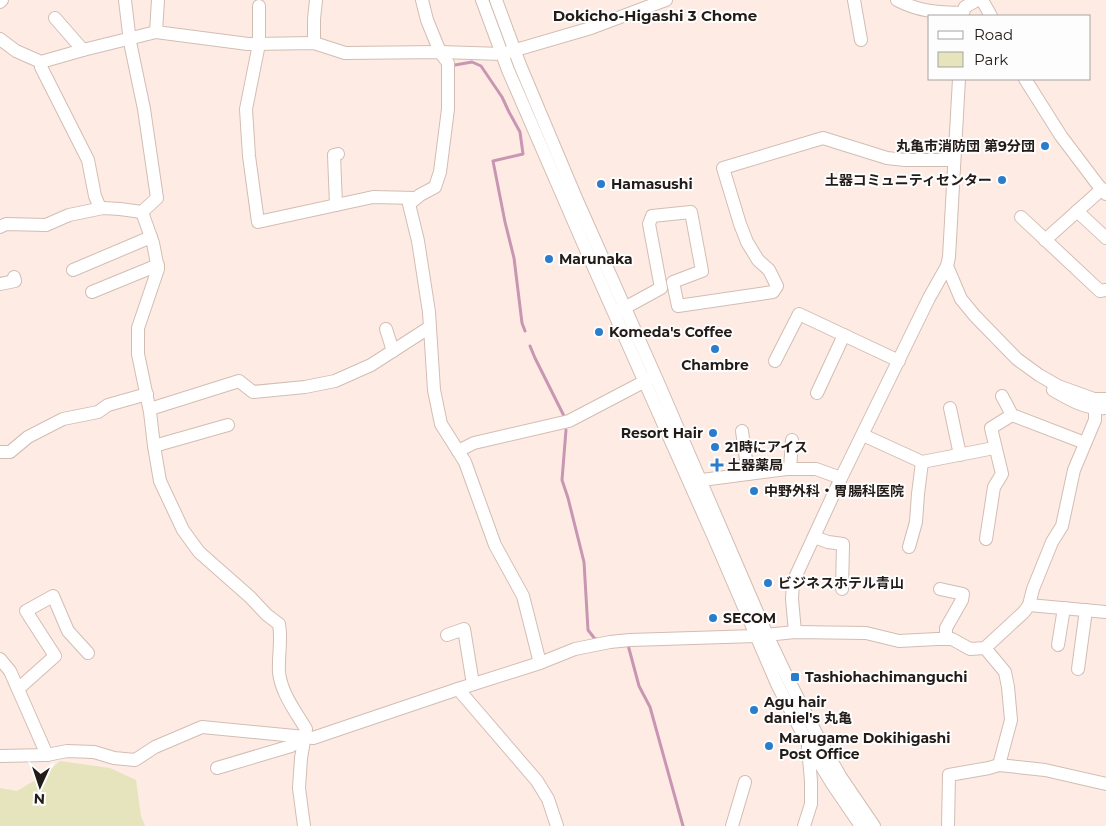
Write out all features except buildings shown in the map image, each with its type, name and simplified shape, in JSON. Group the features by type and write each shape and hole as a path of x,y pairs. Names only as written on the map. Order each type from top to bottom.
{"street":[{"path":"125,0 157,198 142,212"},
{"path":"156,32 158,0"},
{"path":"314,43 316,0"},
{"path":"422,0 427,20 440,52 448,63 448,109 440,172 435,187 420,195 409,204 418,241 430,327 434,390 441,424 465,462 495,545 523,596 540,663"},
{"path":"482,0 508,52 587,252 620,311 695,481 761,635 777,684 813,741 840,776 874,826"},
{"path":"496,0 508,52"},
{"path":"0,39 16,51 41,62 156,32 248,44 314,43 346,53 508,52 593,28 666,0"},
{"path":"854,0 861,40"},
{"path":"897,0 910,7 927,11 962,15 965,7 977,0"},
{"path":"982,0 990,15"},
{"path":"259,6 259,44 246,109 249,156 258,222 372,197 416,198"},
{"path":"55,18 83,50"},
{"path":"41,62 41,67 88,160 95,196 100,208"},
{"path":"1026,80 1061,136 1104,191 1077,211 1045,240"},
{"path":"795,632 792,599 793,582 929,298 947,266 950,248 959,82"},
{"path":"673,282 678,306 773,292 777,286 769,270 758,260 747,242 723,168 823,138 887,158 954,160"},
{"path":"336,205 334,155 338,154"},
{"path":"0,227 6,224 46,225 70,215 100,208 142,212"},
{"path":"1077,211 1106,238"},
{"path":"142,212 151,237 158,269 138,328 138,354 150,409 160,481 184,530 200,552 279,624 281,633 279,671 282,685 306,729 301,758 299,788 304,826"},
{"path":"620,311 673,282 702,271 691,212 652,216 649,224 661,288"},
{"path":"1021,218 1100,291 1106,290"},
{"path":"73,270 151,237"},
{"path":"92,292 158,265"},
{"path":"947,266 961,299 1017,359 1039,376 1058,386 1094,399 1106,399"},
{"path":"0,284 15,281 14,277"},
{"path":"774,361 799,314 899,361"},
{"path":"150,409 239,381 253,392 335,381 371,365 430,327"},
{"path":"386,329 392,351"},
{"path":"817,393 844,335"},
{"path":"0,756 47,754 67,751 94,752 114,758 135,760 155,747 202,727 313,738 540,663 575,649 617,641 795,632 866,633 899,641 952,639 970,649 985,648 1029,605 1033,589 1052,542 1062,526 1074,470 1085,443 1101,415 1049,387 1039,376"},
{"path":"458,451 474,443 569,421 650,379"},
{"path":"0,452 10,452 28,437 63,419 98,412 108,406 147,394"},
{"path":"1002,396 1012,415 1085,443"},
{"path":"950,408 960,455"},
{"path":"986,539 994,487 1002,474 991,428 1012,415"},
{"path":"154,446 228,425"},
{"path":"742,431 748,474"},
{"path":"863,435 922,462 989,449"},
{"path":"790,469 792,440"},
{"path":"909,547 916,522 922,462"},
{"path":"695,481 790,469 816,470 842,478"},
{"path":"814,537 828,542 843,544 842,588"},
{"path":"940,589 963,594 962,600 946,628 946,639"},
{"path":"18,689 55,656 26,611 53,596 68,631 88,653"},
{"path":"1029,605 1106,612"},
{"path":"1058,645 1064,608"},
{"path":"1078,669 1086,610"},
{"path":"447,635 464,629 473,684"},
{"path":"985,648 1005,672 1009,694 1011,720 999,765"},
{"path":"0,659 10,671 47,754"},
{"path":"458,689 537,781 548,799 557,826"},
{"path":"361,722 365,735"},
{"path":"217,768 291,746 305,736"},
{"path":"804,826 811,804 813,741"},
{"path":"813,741 831,782 861,826"},
{"path":"948,826 949,775 999,765 1044,770 1106,784"},
{"path":"732,826 745,782"}],"green space":[{"path":"60,761 110,768 136,780 141,816 145,826 0,826 0,788 17,791 44,775"}],"waterway":[{"path":"455,65 472,62 481,66 502,97 520,132 523,154 493,161 514,258 522,323 525,331"},
{"path":"530,346 564,416"},
{"path":"566,430 562,480 584,562 588,630 597,639"},
{"path":"628,645 639,686 650,707 683,826"}],"place":[{"name":"丸亀市消防団 第9分団","path":"1045,146"},
{"name":"土器コミュニティセンター","path":"1002,180"},
{"name":"Hamasushi","path":"601,184"},
{"name":"Marunaka","path":"549,259"},
{"name":"Komeda's Coffee","path":"599,332"},
{"name":"Chambre","path":"715,349"},
{"name":"Resort Hair","path":"713,433"},
{"name":"21時にアイス","path":"715,447"},
{"name":"土器薬局","path":"717,465"},
{"name":"中野外科・胃腸科医院","path":"754,491"},
{"name":"ビジネスホテル青山","path":"768,583"},
{"name":"SECOM","path":"713,618"},
{"name":"Tashiohachimanguchi","path":"795,677"},
{"name":"Agu hair daniel's 丸亀","path":"754,710"},
{"name":"Marugame Dokihigashi Post Office","path":"769,746"}],"district":[{"name":"Dokicho-Higashi 3 Chome","path":"655,15"}]}
